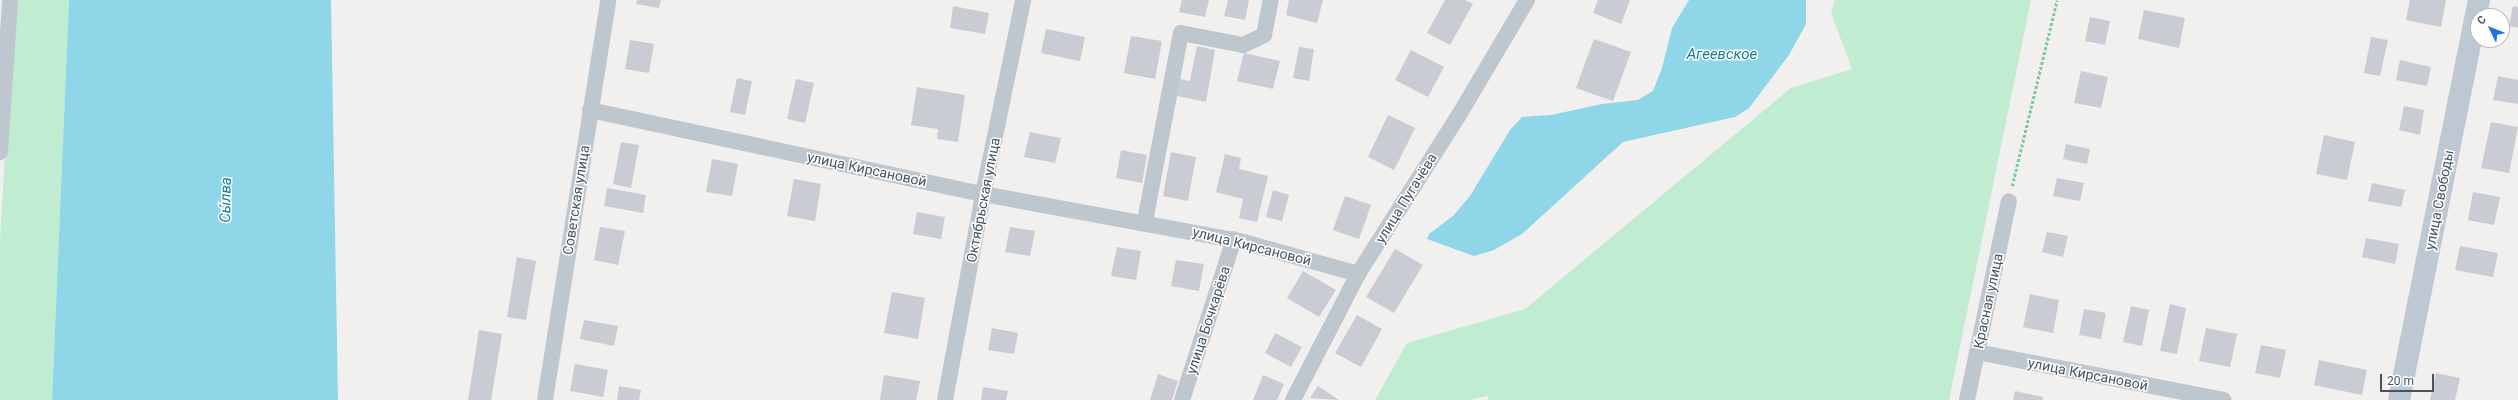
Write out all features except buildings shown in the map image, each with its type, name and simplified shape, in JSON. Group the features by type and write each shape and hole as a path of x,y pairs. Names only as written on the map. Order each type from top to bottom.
{"main road":[{"name":"улица Свободы","path":"2399,400 2479,0"}],"street":[{"path":"0,152 3,40 10,0"},
{"name":"Советская улица","path":"545,400 608,0"},
{"name":"Октябрьская улица","path":"945,400 983,194 1024,0"},
{"path":"1145,222 1181,33 1243,45 1264,35 1271,0"},
{"name":"улица Пугачёва","path":"1293,400 1358,274 1459,115 1527,0"},
{"name":"улица Кирсановой","path":"590,110 983,194 1145,222 1234,240 1358,274"},
{"name":"Красная улица","path":"1967,400 2008,201"},
{"name":"улица Бочкарёва","path":"1182,400 1234,240"},
{"name":"улица Кирсановой","path":"1977,352 2222,400"}],"path":[{"path":"2008,201 2057,0"}],"green space":[{"path":"17,0 69,0 52,400 0,400 0,240 11,52"},
{"path":"1835,0 2031,0 1949,400 1488,400 1488,396 1469,400 1375,400 1407,343 1525,309 1791,88 1852,69 1831,13"}],"water":[{"name":"Сы́лва","path":"69,0 331,0 338,400 52,400"},
{"name":"Агеевское","path":"1689,0 1806,0 1806,24 1789,55 1749,108 1735,117 1623,142 1522,234 1494,250 1474,256 1427,239 1429,234 1453,216 1470,196 1510,130 1522,117 1551,115 1602,104 1638,100 1653,91 1662,68 1672,28"}]}
